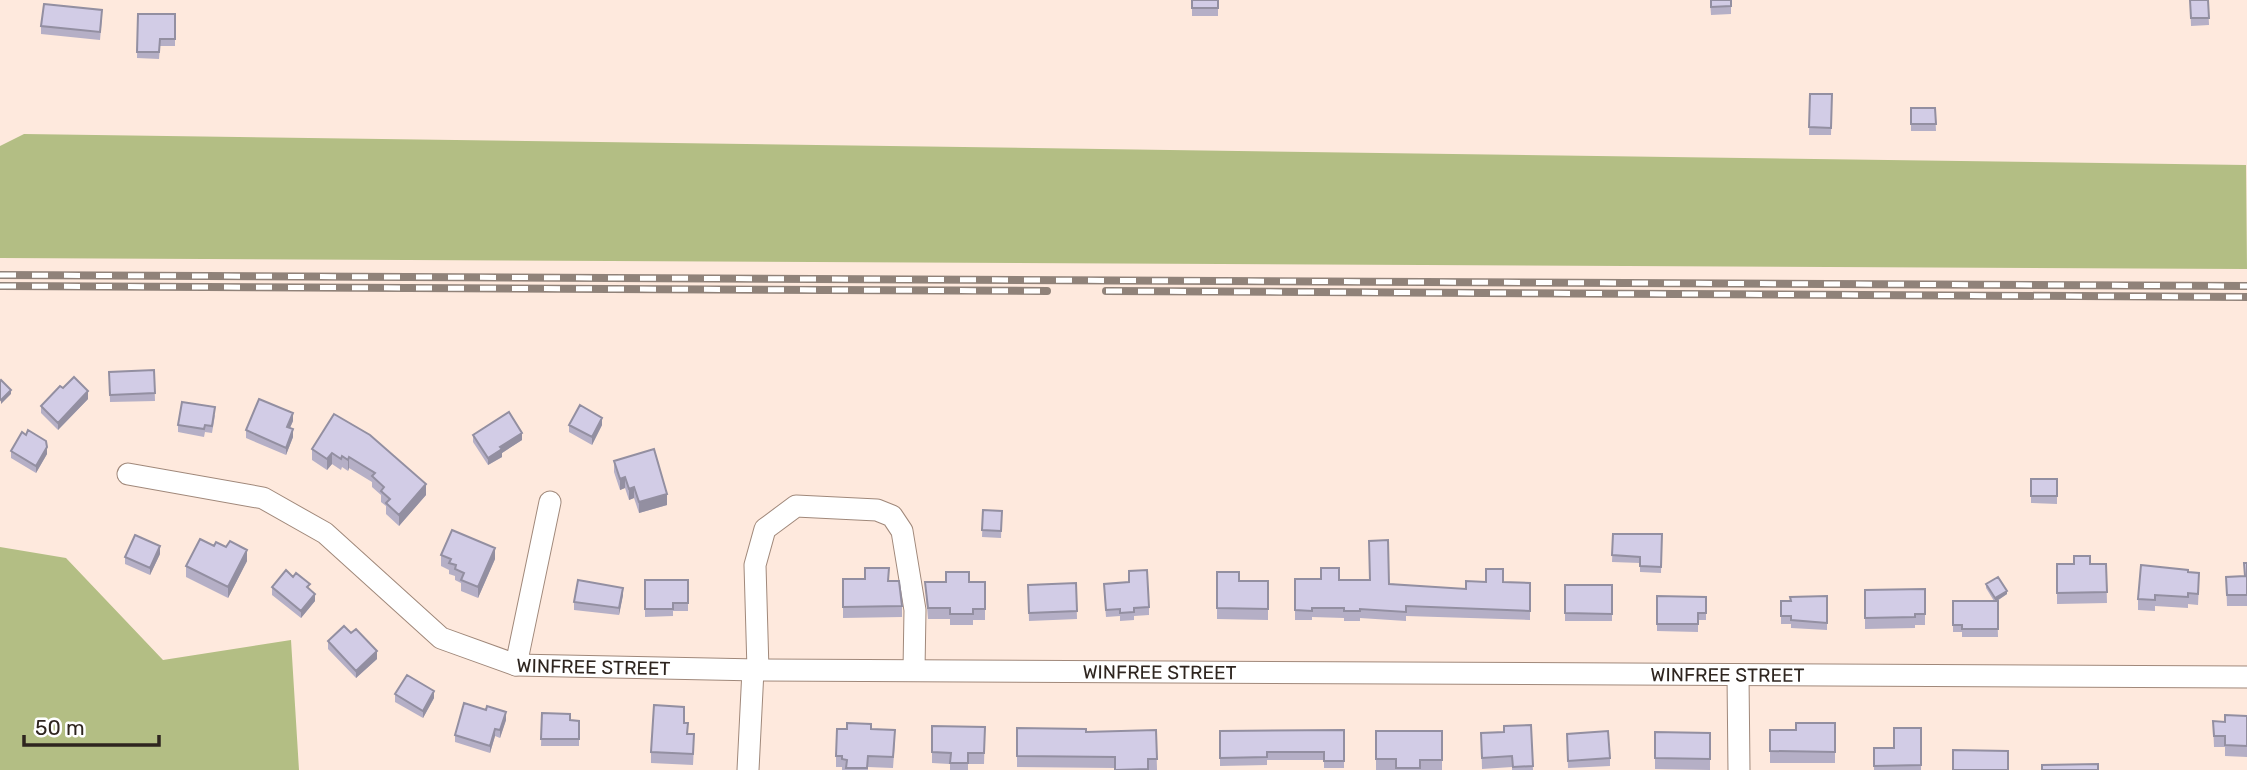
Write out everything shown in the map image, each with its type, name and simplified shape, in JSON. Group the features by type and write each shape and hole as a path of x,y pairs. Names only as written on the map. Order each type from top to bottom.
{"street":[{"name":"WINFREE STREET","path":"128,474 264,498 325,533 441,638 516,665 755,670 2247,677"},
{"path":"516,665 550,502"},
{"path":"748,770 755,670 755,565 765,529 796,506 877,510 892,516 902,531 915,610 914,670"},
{"path":"1738,675 1738,770"}],"green space":[{"path":"24,134 2246,165 2247,269 0,258 0,146"},
{"path":"0,547 66,558 163,660 291,640 299,770 0,770"}],"building":[{"path":"1192,0 1218,0 1218,8 1192,8"},
{"path":"1711,0 1731,0 1731,6 1711,7"},
{"path":"2190,0 2208,0 2209,18 2191,18"},
{"path":"44,4 102,10 100,32 41,26"},
{"path":"138,14 175,14 175,39 160,39 159,52 137,52"},
{"path":"1810,94 1832,94 1831,128 1809,127"},
{"path":"1911,108 1935,108 1936,124 1911,124"},
{"path":"154,370 155,393 110,395 109,372"},
{"path":"74,377 88,391 58,423 41,406 60,386 63,388"},
{"path":"0,381 11,390 1,400"},
{"path":"259,399 293,413 287,427 293,429 286,448 246,430"},
{"path":"182,402 215,407 212,426 205,425 204,429 178,425"},
{"path":"580,405 602,418 592,437 569,425"},
{"path":"509,412 522,433 488,458 473,435"},
{"path":"334,414 370,435 426,484 399,515 386,503 390,499 381,491 384,487 372,476 375,473 349,457 348,460 342,456 341,459 332,453 327,459 312,449"},
{"path":"28,430 46,441 47,447 36,466 11,451 22,432 26,435"},
{"path":"654,449 667,494 639,502 634,487 629,489 625,477 620,479 614,461"},
{"path":"2031,479 2057,479 2057,496 2031,496"},
{"path":"983,510 1002,511 1001,531 982,530"},
{"path":"452,530 495,548 478,587 461,580 464,573 455,569 456,565 449,563 451,559 441,555"},
{"path":"1613,534 1662,534 1661,567 1640,566 1640,557 1612,555"},
{"path":"135,535 160,546 150,568 125,557"},
{"path":"200,539 214,546 216,542 226,547 230,541 247,550 228,587 186,566"},
{"path":"1388,540 1389,584 1466,589 1466,581 1486,582 1486,569 1503,569 1503,582 1530,583 1530,611 1406,606 1406,612 1360,609 1344,611 1344,608 1295,610 1295,579 1321,579 1321,568 1339,568 1339,580 1370,580 1369,541"},
{"path":"2074,556 2090,556 2090,564 2106,564 2107,592 2057,593 2057,564 2074,564"},
{"path":"2244,563 2247,563 2247,595 2227,595 2226,577 2245,576"},
{"path":"2141,565 2199,573 2198,594 2188,593 2188,597 2155,595 2155,600 2138,599"},
{"path":"865,568 889,568 888,581 899,581 902,606 843,607 843,579 865,579"},
{"path":"286,570 293,577 296,573 310,584 307,587 315,594 301,611 272,587"},
{"path":"1147,570 1149,607 1120,613 1120,609 1106,610 1104,584 1129,582 1129,571"},
{"path":"946,572 969,572 969,582 985,582 985,609 973,609 973,614 950,614 950,608 928,608 925,582 946,582"},
{"path":"1217,572 1239,572 1239,581 1268,581 1268,609 1217,608"},
{"path":"1998,577 2007,591 1995,598 1986,584"},
{"path":"578,580 623,588 619,608 574,602"},
{"path":"645,580 688,580 688,603 673,603 673,609 645,609"},
{"path":"1076,583 1077,611 1029,613 1028,585"},
{"path":"1565,585 1612,585 1612,614 1565,613"},
{"path":"1925,589 1925,614 1915,614 1915,617 1865,618 1865,590"},
{"path":"1657,596 1706,597 1706,613 1698,613 1698,624 1657,624"},
{"path":"1827,596 1827,623 1791,620 1791,616 1781,616 1781,601 1791,601 1790,597"},
{"path":"1953,601 1998,601 1998,629 1962,629 1962,625 1953,625"},
{"path":"344,626 351,633 356,629 377,651 356,671 328,641"},
{"path":"407,675 434,691 423,711 395,694"},
{"path":"464,703 486,710 487,706 506,712 500,730 495,729 490,746 455,735"},
{"path":"654,705 684,707 684,723 688,723 687,734 694,734 693,754 651,752"},
{"path":"542,713 570,714 570,720 579,721 579,739 541,739"},
{"path":"2225,715 2247,716 2247,746 2225,745 2225,736 2214,736 2213,721 2225,722"},
{"path":"847,723 871,724 871,729 895,730 893,757 868,756 867,768 846,768 847,760 836,756 837,729 847,729"},
{"path":"1796,723 1835,723 1835,752 1770,751 1770,730 1796,730"},
{"path":"1531,725 1533,766 1513,767 1512,756 1482,758 1481,733 1504,732 1504,726"},
{"path":"932,726 985,727 984,753 968,753 968,763 950,763 951,753 932,752"},
{"path":"1017,728 1086,729 1086,732 1156,730 1157,759 1148,759 1148,769 1115,770 1115,757 1017,756"},
{"path":"1894,728 1921,728 1921,765 1874,766 1874,748 1894,748"},
{"path":"1344,730 1344,761 1324,761 1324,752 1267,752 1267,757 1220,758 1220,731"},
{"path":"1376,731 1442,731 1442,760 1420,760 1420,768 1396,768 1396,759 1376,759"},
{"path":"1608,731 1610,758 1568,761 1567,734"},
{"path":"1655,732 1710,733 1710,759 1655,758"},
{"path":"1953,750 2008,751 2008,770 1953,770"},
{"path":"2098,764 2098,770 2042,770 2042,765"}],"railway":[{"path":"0,275 2247,286"},
{"path":"0,286 1047,291"},
{"path":"1106,291 2247,297"}]}
